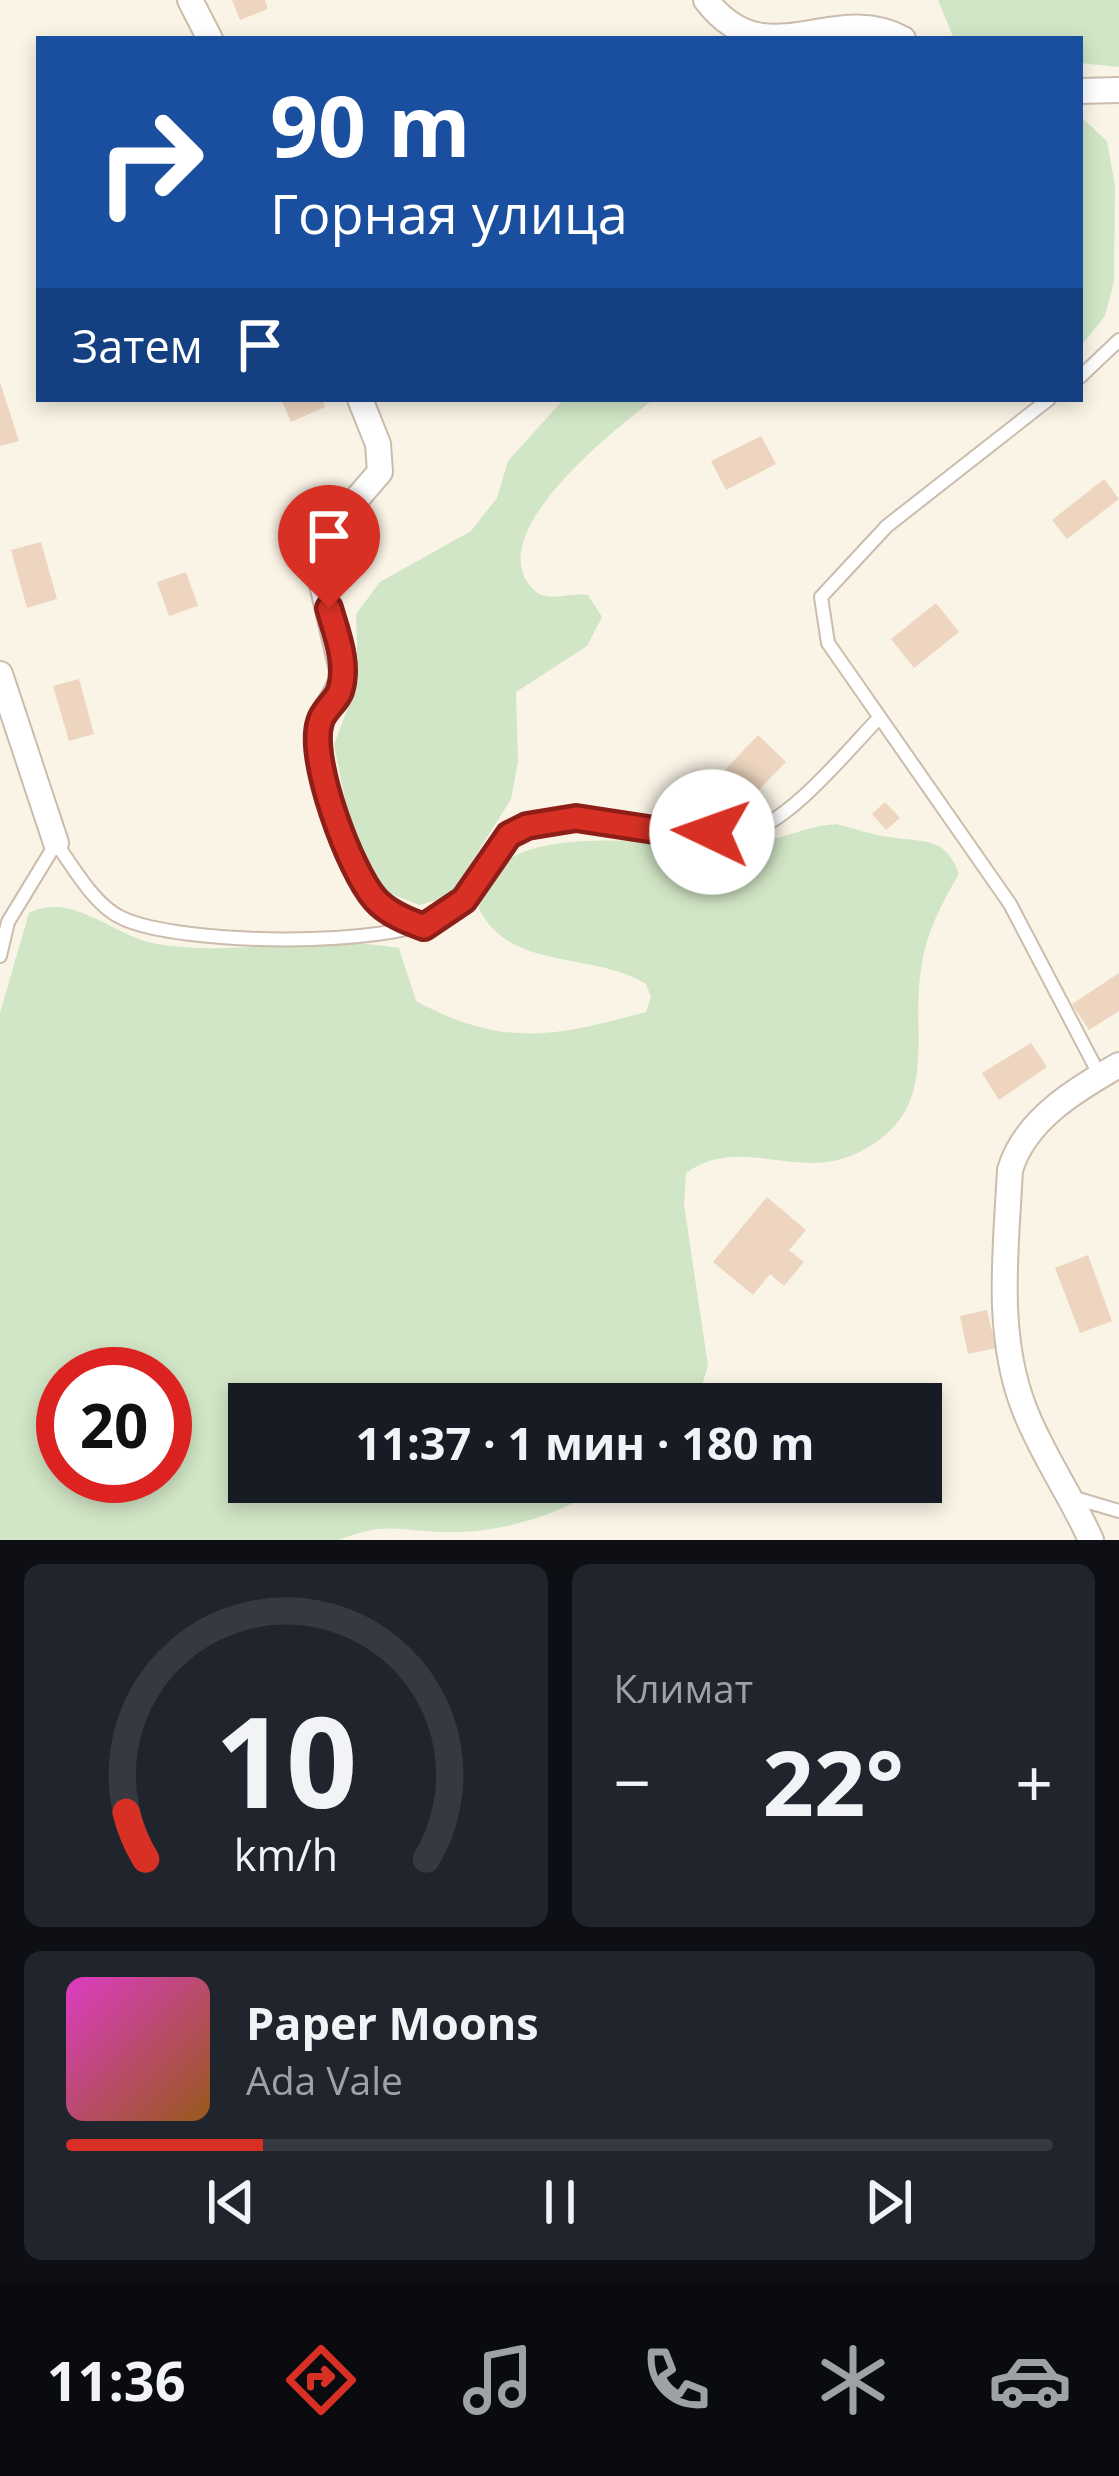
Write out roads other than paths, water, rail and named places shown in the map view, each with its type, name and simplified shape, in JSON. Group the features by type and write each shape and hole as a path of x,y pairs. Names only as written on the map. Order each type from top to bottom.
{"street":[{"path":"190,0 208,36"},
{"path":"706,0 734,25 756,35 851,14 875,19 899,36"},
{"path":"1083,91 1118,90"},
{"path":"361,402 378,444 380,472 322,538 316,562 343,675 340,694 320,721 318,752 340,829 375,900 424,927"},
{"path":"0,674 56,843"},
{"path":"1091,1540 1038,1442 1012,1370 1006,1324 1010,1170 1016,1151 1041,1117 1109,1070"}],"lane":[{"path":"1118,90 1119,103"},
{"path":"1083,374 1119,340"},
{"path":"1045,402 887,526 821,597 828,643 1010,904 1109,1070"},
{"path":"0,956 8,922 56,843 117,917 177,936 345,935 424,927 464,900 509,835 527,826 576,818 674,833 750,832 795,802 878,719"},
{"path":"1067,1495 1119,1511"}]}
